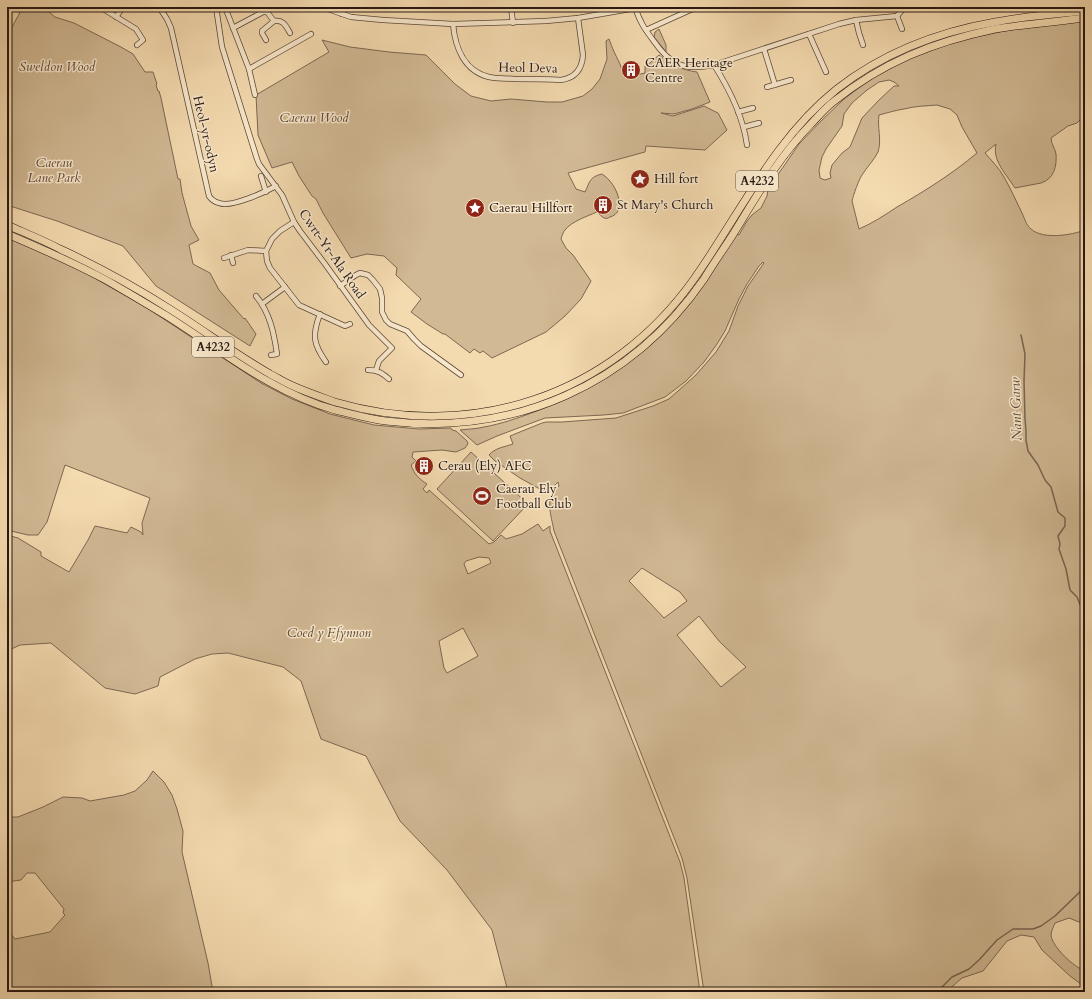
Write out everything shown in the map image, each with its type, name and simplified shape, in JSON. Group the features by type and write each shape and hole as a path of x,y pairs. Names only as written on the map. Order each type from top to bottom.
{"main road":[{"name":"A4232","path":"7,234 56,255 106,280 167,317 253,373 289,393 332,409 383,421 431,424 472,418 551,394 614,360 651,329 675,305 695,278 771,160 790,136 822,102 840,87 877,62 915,44 954,31 997,21 1085,11"},
{"name":"A4232","path":"7,225 58,247 109,274 171,310 256,366 292,386 336,402 384,413 472,418 502,417 529,410 576,391 620,365 640,350 689,299 731,238 767,180 797,139 830,104 865,79 882,68 917,51 957,38 999,29 1085,18"}],"street":[{"path":"102,7 136,29 143,40 137,45"},
{"path":"116,17 123,7"},
{"name":"Heol-yr-odyn","path":"159,7 171,28 209,196 212,200 218,203 230,204 266,192 276,186"},
{"name":"Cwrt-Yr-Ala Road","path":"216,7 222,47 257,160 282,195 294,222 300,231 369,326 392,348 379,361 376,370"},
{"path":"225,7 249,69 255,95"},
{"path":"326,7 352,17 453,24 546,21 578,18 636,8 640,21 661,51 669,59 686,67 693,68 714,66 839,24 856,20 897,16 903,9"},
{"path":"342,14 344,7"},
{"path":"511,7 514,23"},
{"path":"646,30 697,7"},
{"path":"233,28 263,12 269,13 274,21"},
{"path":"897,16 902,29"},
{"name":"Heol Deva","path":"453,24 454,35 460,54 472,68 480,73 489,77 500,78 561,80 568,79 578,72 583,61 578,18"},
{"path":"856,20 863,45"},
{"path":"266,40 262,34 262,31 274,21 285,24 290,33"},
{"path":"249,69 304,40 311,34"},
{"path":"809,34 826,72"},
{"path":"764,49 775,84"},
{"path":"714,66 731,95 744,127 747,145"},
{"path":"767,87 791,80"},
{"path":"738,112 753,108"},
{"path":"744,127 758,123"},
{"path":"261,176 266,192"},
{"path":"294,222 280,231 272,239 266,251 266,261 299,305 344,326 350,324"},
{"path":"224,258 248,250 266,251"},
{"path":"231,256 232,263"},
{"path":"340,286 360,273 368,275 380,289 382,298 382,312 386,320 393,326 407,330 421,346 461,375"},
{"path":"262,304 285,287"},
{"path":"256,296 262,304 271,323 277,354 271,356"},
{"path":"320,314 315,336 317,346 326,362"},
{"path":"321,355 327,351"},
{"path":"445,371 448,366"},
{"path":"368,370 376,370 389,379"}],"green space":[{"name":"Sweldon Wood","path":"23,7 43,7 55,17 74,23 133,54 145,72 153,72 161,98 178,179 180,179 182,193 191,226 199,240 189,245 193,264 210,273 219,290 244,319 245,318 256,334 250,346 156,286 123,246 57,221 7,205 7,36"},
{"path":"1085,21 1085,117 1077,123 1068,126 1051,138 1056,159 1054,172 1052,175 1041,183 1015,188 998,162 995,150 996,144 985,153 1002,174 1027,224 1031,229 1043,234 1058,236 1073,234 1085,230 1085,922 1079,922 1069,918 1055,923 1051,935 1052,940 1059,951 1080,969 1085,971 1085,987 1070,976 1042,950 1034,937 1021,935 1007,941 983,971 962,978 946,992 704,992 687,878 682,858 554,531 550,512 550,501 554,491 559,486 558,482 547,493 520,478 495,461 489,455 497,449 513,444 510,436 542,423 616,418 669,399 696,375 716,352 729,331 738,306 748,286 764,263 763,262 759,266 747,284 725,331 704,362 686,381 665,397 623,413 545,418 477,445 460,430 481,428 503,423 556,404 596,384 633,359 651,345 691,303 736,234 739,235 747,221 761,208 767,196 768,189 799,144 844,99 876,75 908,59 956,41 1009,30","holes":["889,80 899,86 894,86 862,118 850,147 842,153 832,165 830,173 831,178 825,180 820,178 819,170 822,157 842,126 844,114 852,103 879,82","937,105 950,109 957,115 977,153 928,188 879,219 859,229 852,201 861,177 878,152 880,143 879,115 912,107","642,568 680,592 687,601 664,618 629,581","699,616 719,641 746,667 721,687 677,635"]},
{"path":"659,29 666,45 666,52 654,37 655,32"},
{"name":"Caerau Wood","path":"609,39 625,77 645,73 645,66 659,55 668,62 686,70 697,72 710,102 674,114 661,113 673,116 704,106 718,113 727,130 705,150 646,146 645,152 568,173 576,189 585,192 592,178 602,174 613,185 619,200 620,205 613,216 605,218 597,212 572,224 564,231 562,235 561,239 566,248 573,255 591,281 581,299 565,316 546,332 492,358 483,351 480,353 474,349 470,353 445,334 427,324 411,312 421,299 396,275 397,268 384,256 367,254 351,258 316,199 312,196 299,176 292,162 272,168 258,135 256,95 329,52 322,40 350,47 426,55 455,84 471,96 491,101 511,99 562,102 583,96 592,89 600,79 607,59 606,41"},
{"name":"Coed y Ffynnon","path":"7,237 84,272 147,308 261,383 292,399 330,414 374,425 419,429 451,428 452,430 456,431 467,441 468,444 465,448 456,452 442,450 413,452 412,457 416,461 411,465 412,468 417,476 427,484 423,489 427,493 429,490 489,544 494,542 501,535 506,539 522,534 538,524 543,531 550,526 550,531 680,862 684,878 700,992 508,992 492,930 447,870 400,821 366,756 321,739 301,681 283,667 228,653 212,654 195,659 160,677 158,686 135,694 105,688 51,643 20,645 7,651 7,535 18,538 41,552 41,556 69,572 95,526 127,533 131,527 141,532 143,535 142,523 150,498 65,465 47,522 38,535 28,535 7,530","holes":["479,557 489,558 491,563 468,574 464,564 466,561","463,628 478,656 447,673 444,668 439,641"]},
{"name":"Caerau Ely Football Club","path":"471,452 528,504 493,541 437,489"},
{"path":"153,771 164,782 172,795 183,831 182,852 208,963 213,992 7,992 7,933 9,932 15,939 50,932 65,915 63,913 64,909 35,873 27,873 21,880 7,882 7,817 18,817 63,797 82,798 90,801 124,795 135,791 147,780"}],"waterway":[{"name":"Nant Garw","path":"1021,335 1025,354 1025,419 1028,451 1038,465 1045,480 1051,487 1058,512 1065,518 1065,526 1058,536 1060,544 1059,549 1066,569 1070,590 1077,597 1084,614 1085,631"},
{"path":"937,992 952,977 969,969 997,940 1013,929 1033,929 1041,926 1055,916 1085,887"}],"place":[{"name":"CAER Heritage Centre","path":"631,70"},
{"name":"Hill fort","path":"640,179"},
{"name":"St Mary's Church","path":"603,205"},
{"name":"Caerau Hillfort","path":"475,208"},
{"name":"Cerau (Ely) AFC","path":"424,466"},
{"name":"Caerau Ely Football Club","path":"482,496"}],"park label":[{"name":"Caerau Lane Park","path":"54,170"}]}
